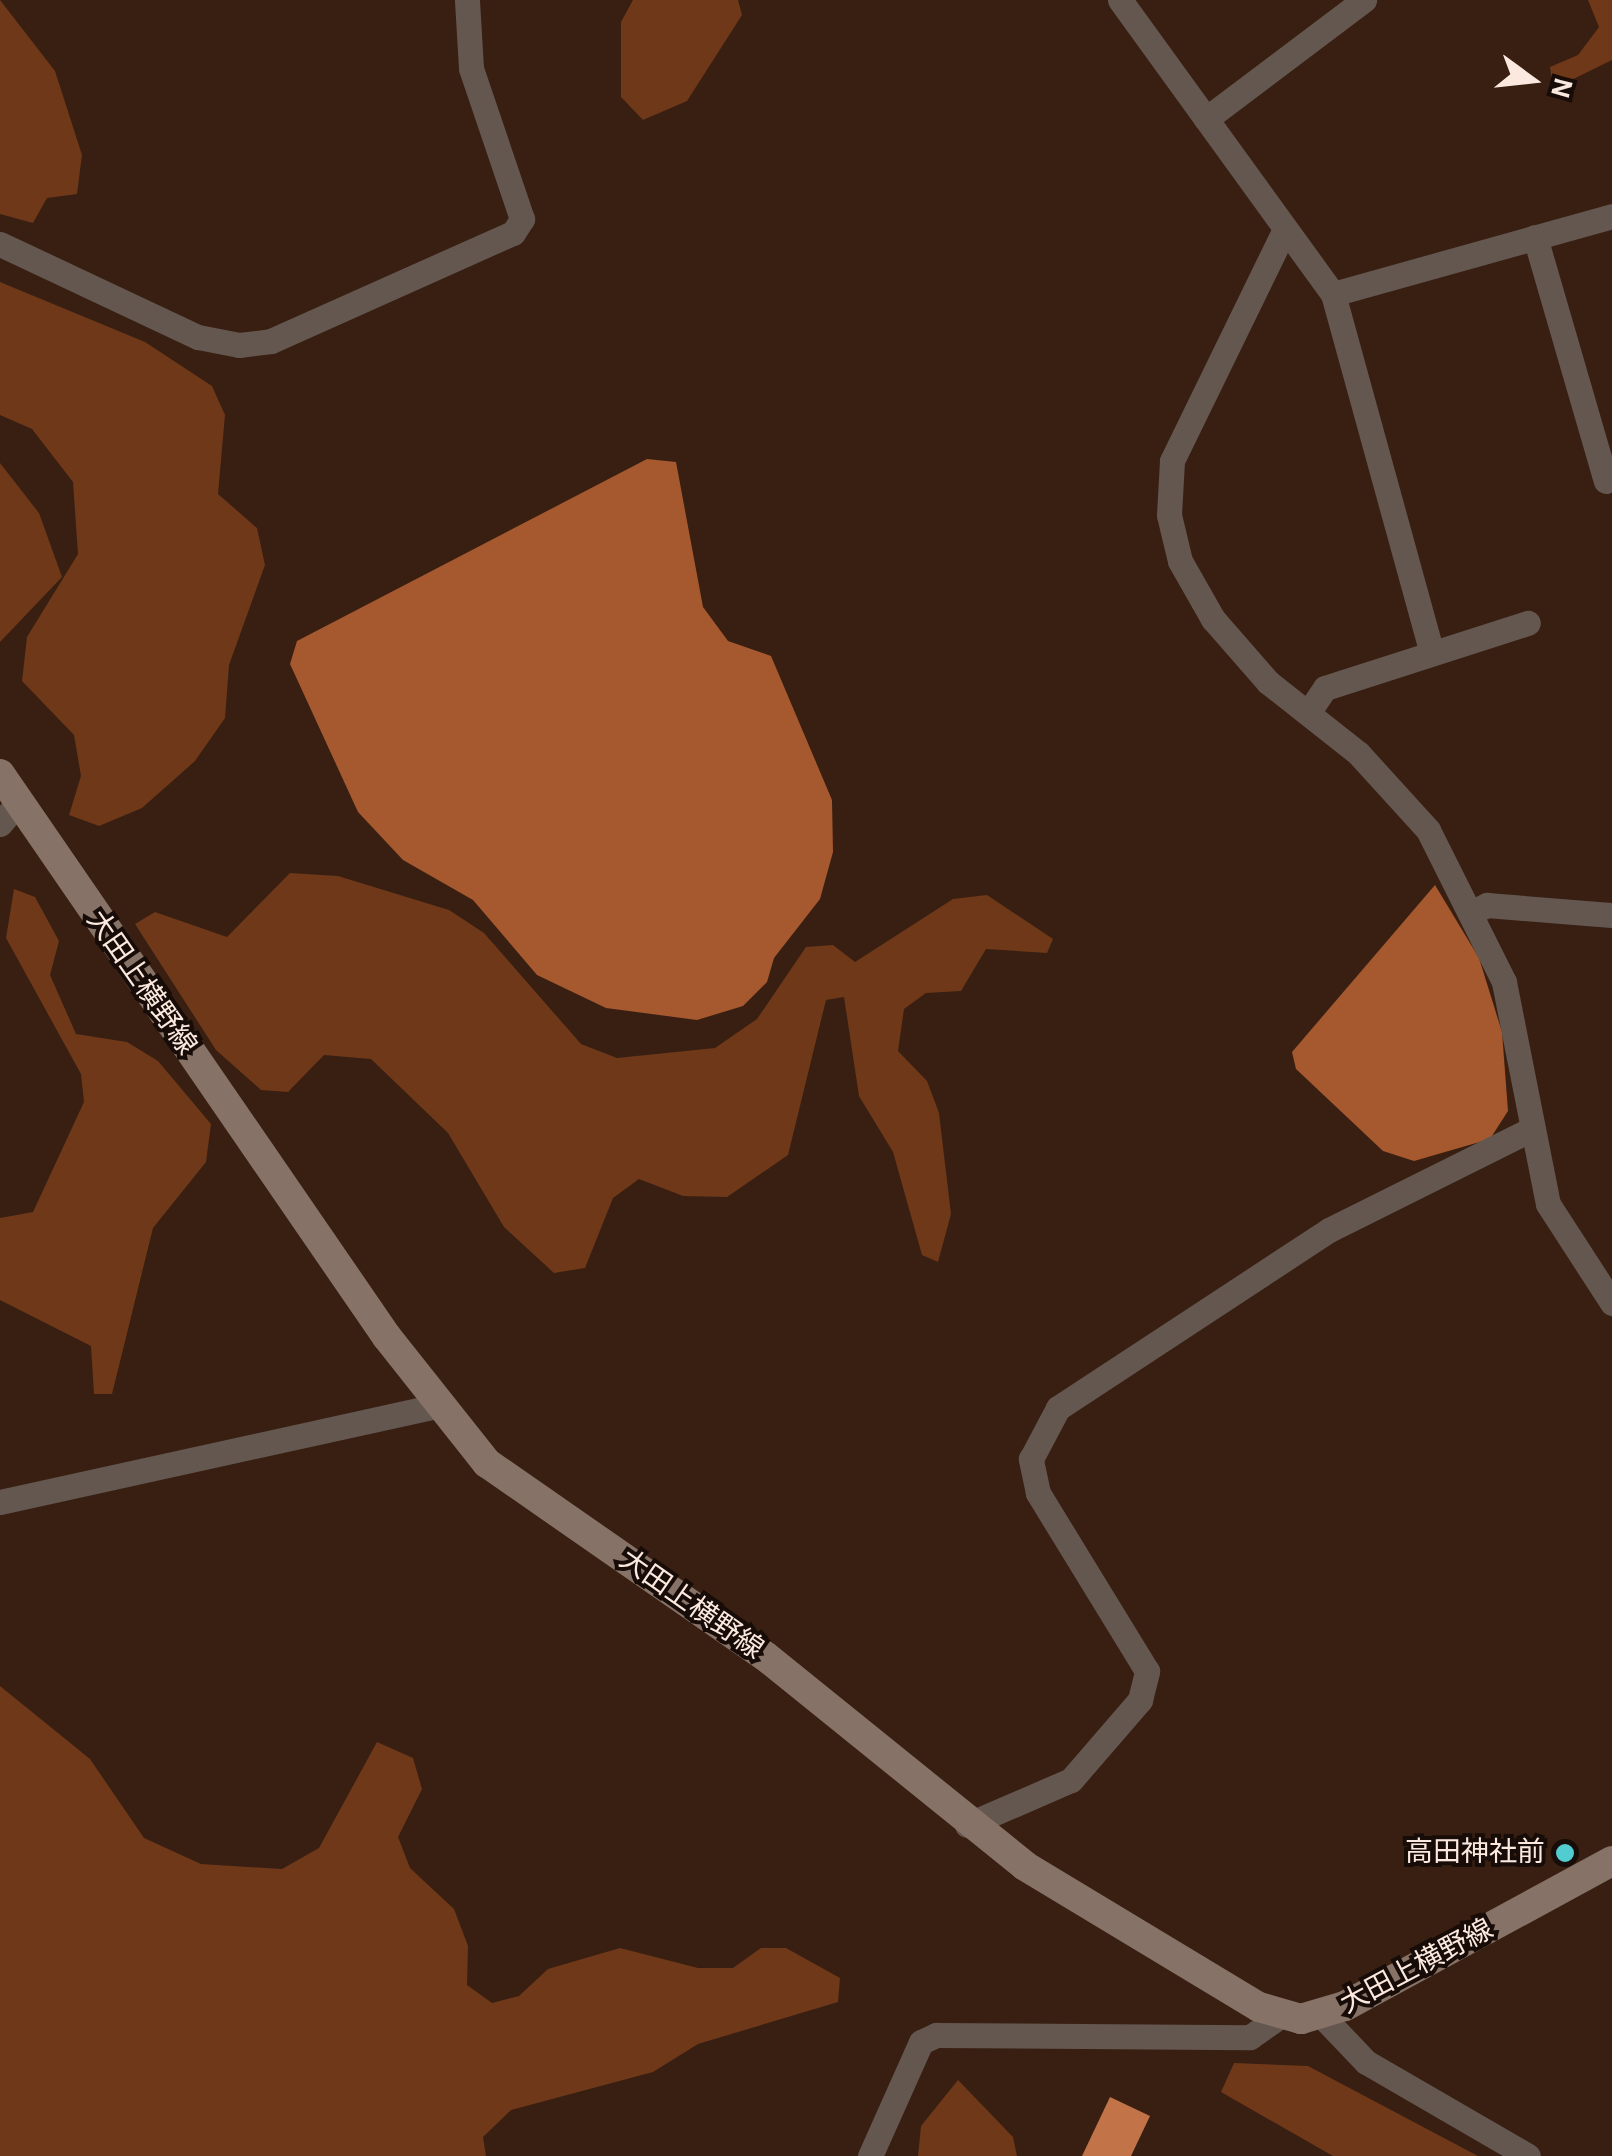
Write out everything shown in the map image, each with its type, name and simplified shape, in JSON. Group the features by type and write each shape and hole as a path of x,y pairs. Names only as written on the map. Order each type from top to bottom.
{"main road":[{"name":"大田上横野線","path":"0,774 8,815 438,1406 487,1463 765,1656 968,1824 1280,2016 1323,2017 1612,1861"}],"street":[{"path":"0,244 198,337 239,345 271,341 513,233 522,219 471,68 468,0"},
{"path":"1120,0 1333,294 1431,651"},
{"path":"1206,119 1364,0"},
{"path":"1333,294 1612,216"},
{"path":"1286,229 1172,462 1168,515 1180,561 1213,619 1308,713 1400,794 1473,912 1519,1037 1530,1130 1571,1252 1612,1303"},
{"path":"1534,237 1606,481"},
{"path":"1308,713 1325,688 1528,623"},
{"path":"1473,912 1487,905 1612,914"},
{"path":"968,1824 1072,1780 1140,1700 1147,1671 1038,1493 1031,1460 1058,1408 1328,1230 1530,1130"},
{"path":"0,1502 438,1406"},
{"path":"870,2156 921,2042 936,2035 1250,2037 1280,2016"},
{"path":"1323,2017 1366,2062 1528,2156"}],"shaded area":[{"path":"0,0 55,71 82,155 77,194 47,198 33,223 0,214"},
{"path":"633,0 738,0 742,15 687,101 643,120 621,97 621,22"},
{"path":"1588,0 1612,0 1612,60 1553,89 1550,67 1578,55 1599,27"},
{"path":"0,282 145,342 212,386 225,415 218,494 257,528 265,565 229,665 225,718 195,761 142,808 99,826 69,815 81,776 74,735 22,681 27,637 78,554 73,482 32,429 0,415"},
{"path":"647,459 676,462 703,607 728,641 771,656 832,800 833,852 820,899 774,958 767,982 743,1006 697,1020 606,1008 537,975 473,900 403,860 358,812 290,664 297,641"},
{"path":"0,463 39,513 62,577 0,642"},
{"path":"290,873 338,876 449,910 484,933 581,1044 617,1058 715,1048 757,1019 806,947 833,945 855,962 953,899 987,895 1053,939 1047,953 986,949 961,991 926,993 904,1009 898,1051 927,1081 939,1113 951,1214 938,1262 922,1255 893,1152 859,1096 844,997 826,1000 788,1155 727,1197 683,1196 639,1179 613,1198 585,1268 554,1273 504,1227 448,1133 371,1059 324,1055 288,1092 261,1090 216,1050 135,924 155,912 227,937"},
{"path":"1435,885 1479,958 1502,1032 1508,1111 1490,1139 1414,1161 1383,1151 1296,1069 1292,1052"},
{"path":"14,889 35,897 59,941 50,975 76,1034 127,1042 158,1061 211,1124 206,1162 153,1228 112,1394 94,1394 91,1346 0,1300 0,1218 33,1212 84,1102 81,1074 6,938"},
{"path":"0,1686 90,1759 144,1838 201,1864 282,1869 319,1848 377,1742 413,1758 422,1789 398,1837 410,1868 454,1909 468,1946 467,1985 492,2003 519,1996 548,1969 620,1948 698,1968 733,1968 761,1948 786,1948 840,1978 838,2002 698,2044 653,2072 511,2110 483,2137 486,2156 0,2156"},
{"path":"1234,2063 1308,2066 1478,2156 1333,2156 1221,2092"},
{"path":"958,2080 1013,2137 1017,2156 918,2156 921,2126"}],"building":[{"path":"1110,2097 1150,2116 1131,2156 1082,2156"}],"place":[{"name":"高田神社前","path":"1565,1853"}]}
